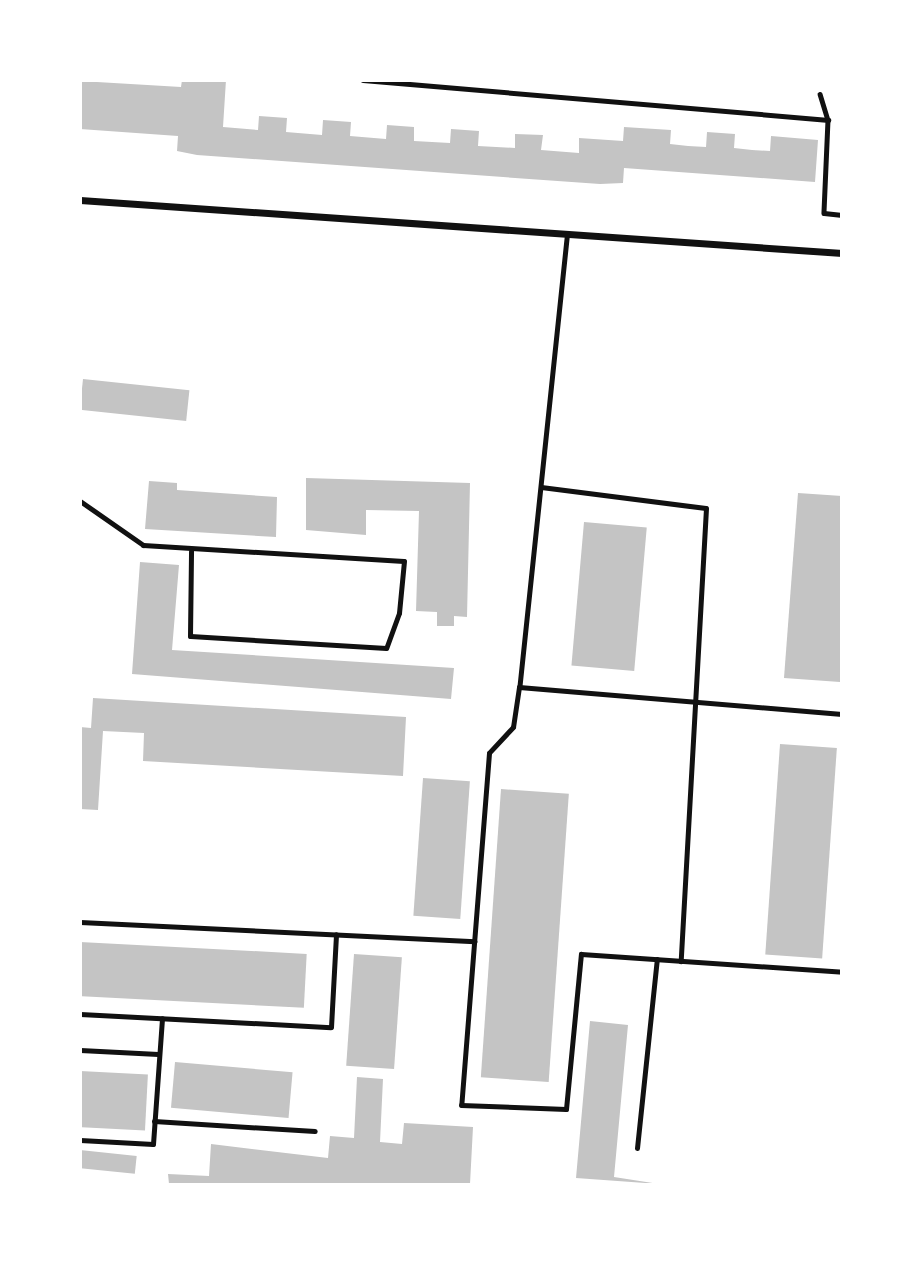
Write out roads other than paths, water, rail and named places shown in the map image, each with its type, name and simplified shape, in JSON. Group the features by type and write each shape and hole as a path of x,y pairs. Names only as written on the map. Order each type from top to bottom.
{"street":[{"path":"80,200 842,253"}],"lane":[{"path":"567,234 513,727 489,753 461,1105 566,1109 581,954 842,972"},
{"path":"541,486 706,508 691,703 681,961"},
{"path":"80,501 143,545 191,551 404,561 399,613 386,648 190,636 191,551"},
{"path":"519,687 842,714"},
{"path":"80,922 475,941"},
{"path":"80,1014 331,1027 336,934"},
{"path":"637,1148 657,959"},
{"path":"80,1140 153,1144 162,1018"},
{"path":"80,1051 158,1054"},
{"path":"155,1121 315,1131"}]}
